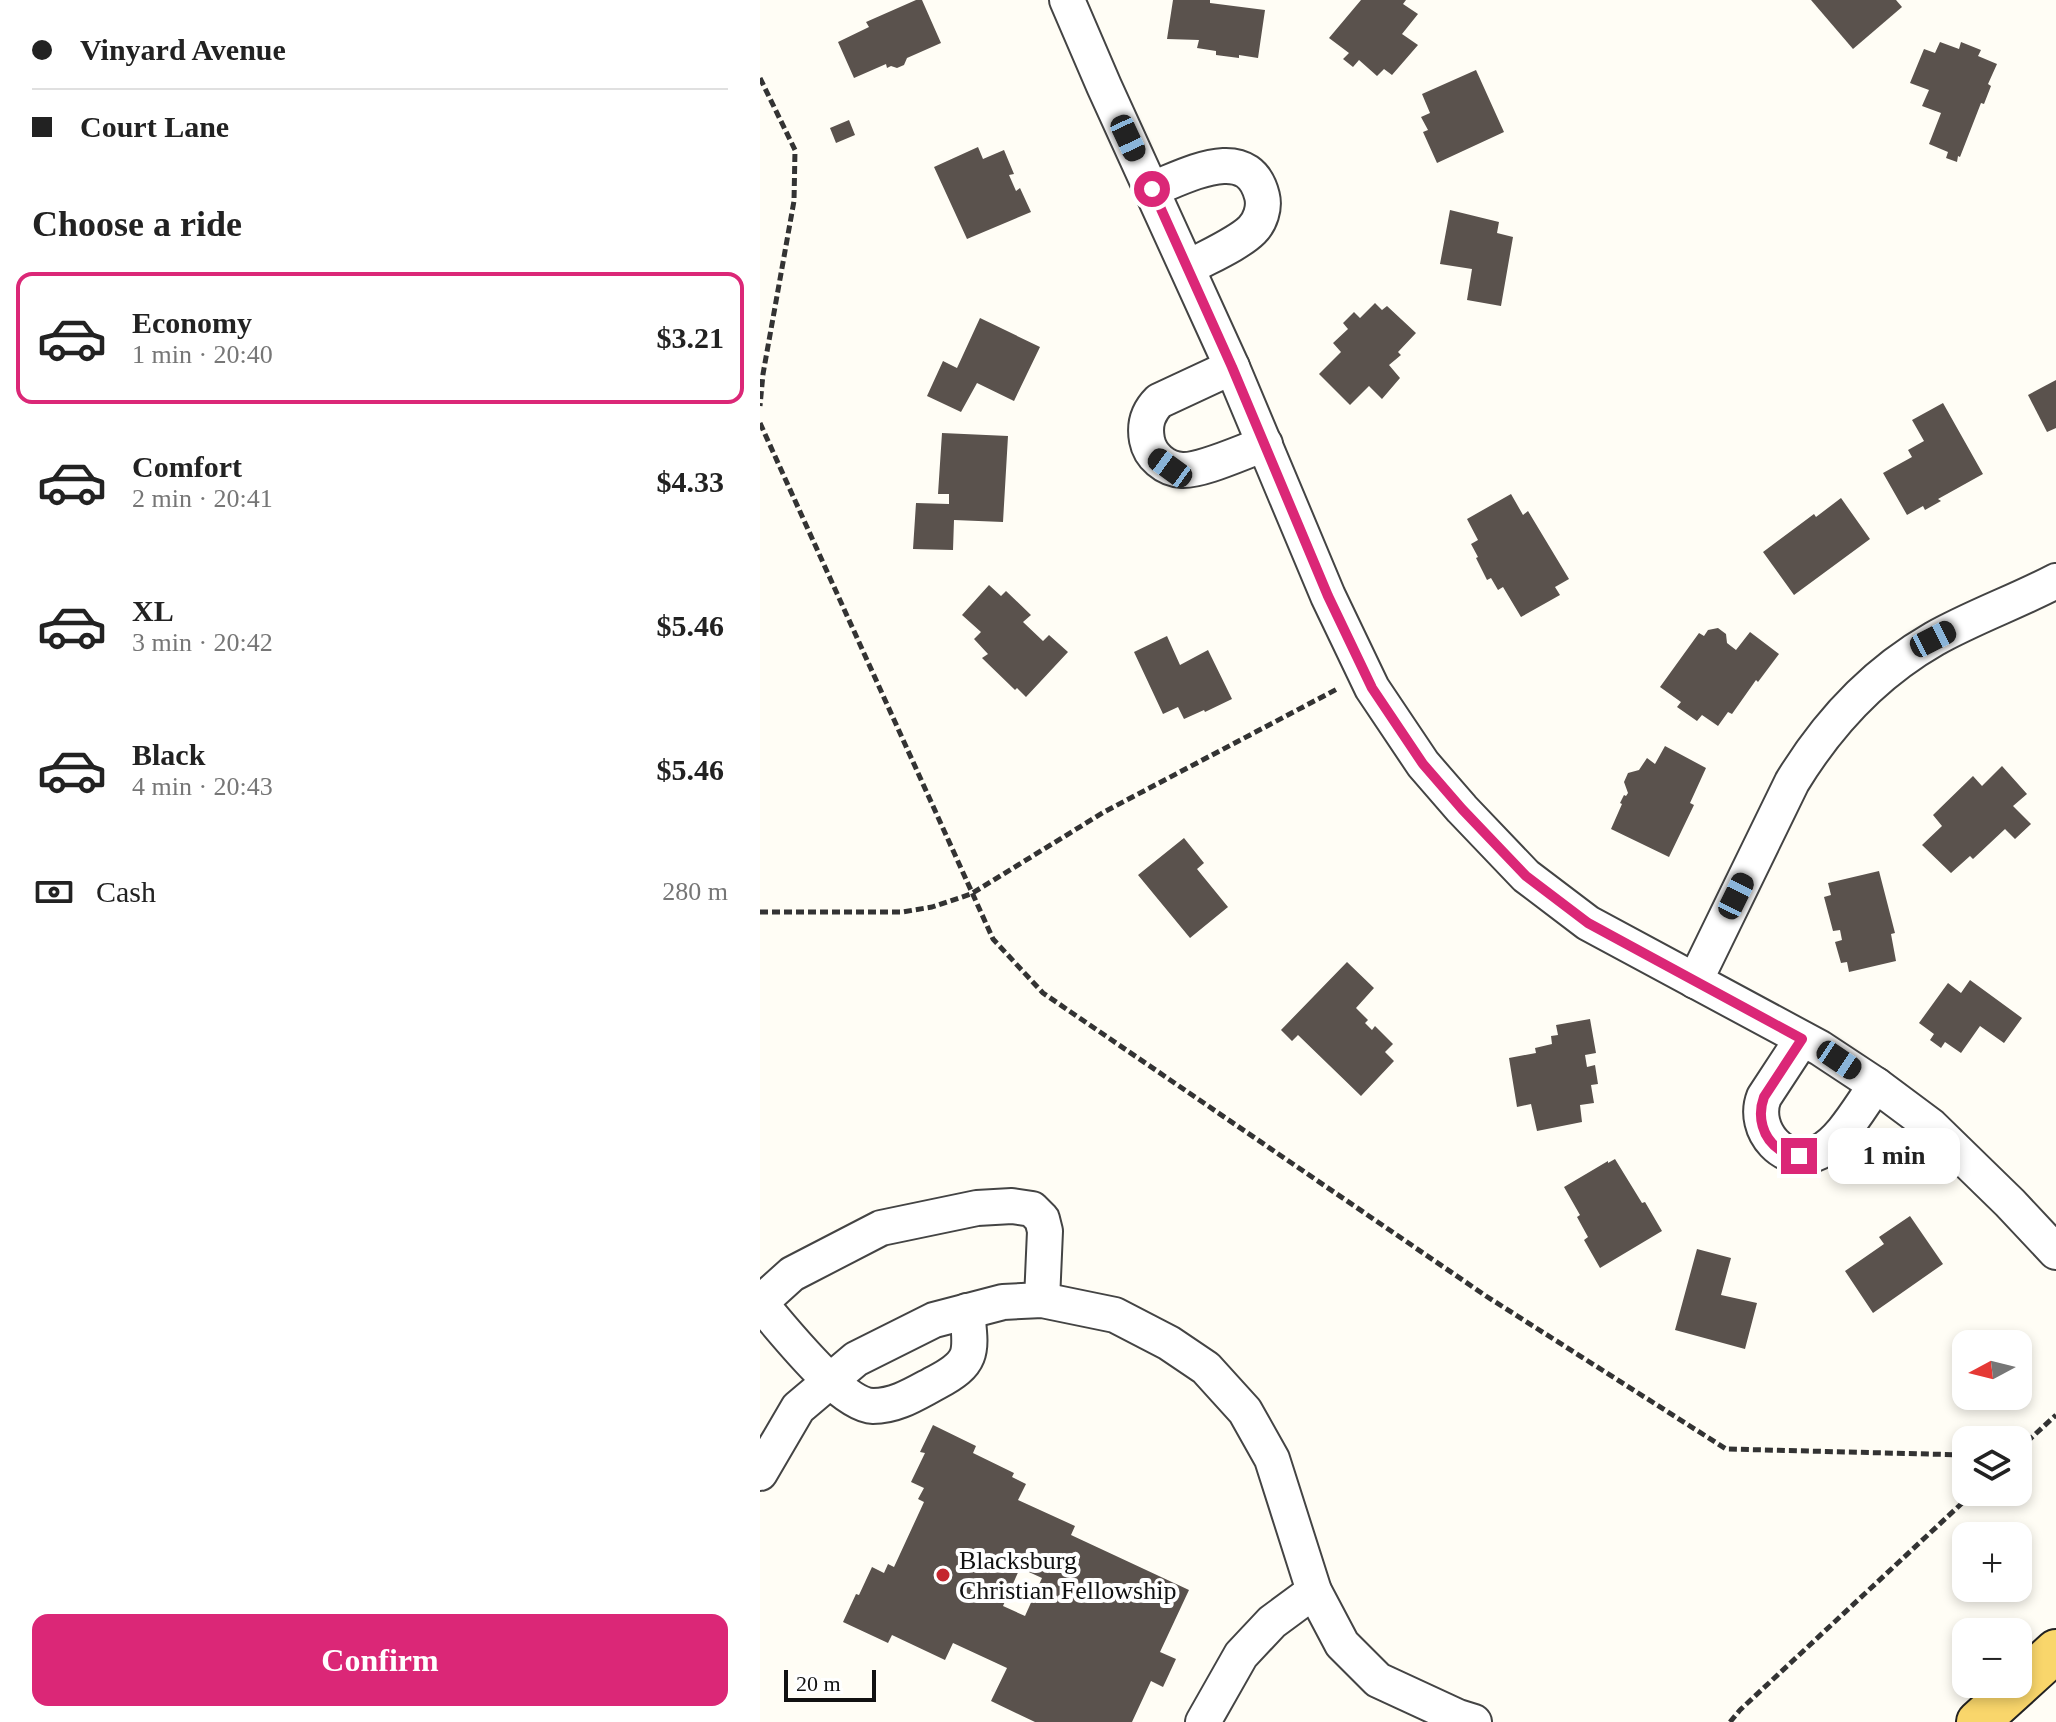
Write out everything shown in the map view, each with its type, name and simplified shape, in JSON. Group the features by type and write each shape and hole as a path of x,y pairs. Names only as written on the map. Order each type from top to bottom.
{"main road":[{"path":"1978,1722 2056,1651"}],"street":[{"path":"1067,0 1232,367 1328,596 1372,688 1423,764 1526,876 1588,923 1820,1048 1876,1085 1931,1126 2056,1252"},
{"path":"1152,189 1211,167 1225,165 1238,167 1256,181 1263,205 1257,224 1249,234 1188,268"},
{"path":"1232,367 1152,407 1145,430 1148,446 1156,458 1170,468 1183,470 1265,444"},
{"path":"1695,981 1792,782 1839,715 1875,680 1933,639 2056,581"},
{"path":"1802,1039 1761,1106 1762,1127 1782,1152 1799,1156 1817,1154 1831,1144 1876,1085"},
{"path":"967,1311 969,1356 953,1374 901,1401 871,1406 854,1400 830,1381 760,1303 792,1274 881,1228 977,1208 1012,1206 1032,1209 1042,1219 1045,1231 1042,1300"},
{"path":"760,1473 798,1408 856,1359 934,1320 1003,1302 1042,1300 1115,1315 1169,1343 1206,1368 1245,1411 1272,1459 1314,1591 1342,1644 1378,1680 1474,1722"},
{"path":"1203,1722 1241,1655 1272,1622 1314,1591"}],"path":[{"path":"760,78 795,150 794,201 760,406"},
{"path":"760,423 993,939 1043,993 1486,1296 1726,1449 1952,1455"},
{"path":"760,912 902,912 932,907 971,894 1104,812 1365,674"},
{"path":"2032,1437 2056,1415"},
{"path":"1730,1722 1959,1506"}],"building":[{"path":"922,0 941,43 907,58 904,65 897,68 887,68 886,64 854,78 838,42 869,27 866,22"},
{"path":"1173,0 1210,0 1210,3 1265,10 1258,58 1216,55 1216,51 1197,48 1199,40 1167,39"},
{"path":"1361,0 1406,0 1403,4 1418,14 1402,34 1418,45 1392,75 1384,69 1377,76 1359,60 1353,67 1343,59 1349,53 1329,38"},
{"path":"1811,0 1896,0 1902,7 1853,49"},
{"path":"1940,42 1959,49 1961,42 1981,50 1978,56 1997,64 1984,104 1981,103 1957,162 1946,158 1948,152 1929,144 1941,113 1922,106 1929,90 1910,83 1924,49 1935,53"},
{"path":"1476,70 1504,132 1437,163 1423,132 1428,130 1421,117 1430,113 1422,94"},
{"path":"849,120 855,135 836,143 830,128"},
{"path":"978,147 983,159 1004,150 1014,174 1009,175 1016,191 1020,188 1031,212 967,239 934,167"},
{"path":"1450,210 1499,222 1497,233 1513,237 1501,306 1467,300 1472,269 1440,264"},
{"path":"1375,303 1382,310 1387,306 1416,333 1398,352 1401,355 1389,365 1400,378 1382,399 1369,386 1350,405 1319,374 1341,352 1333,343 1348,329 1343,323 1354,312 1360,318"},
{"path":"980,318 1040,347 1014,401 977,383 961,412 927,396 943,361 957,368"},
{"path":"2056,380 2056,428 2047,432 2028,395"},
{"path":"1943,403 1983,474 1938,499 1941,501 1925,510 1923,506 1907,515 1883,473 1912,457 1908,450 1924,441 1912,420"},
{"path":"942,433 1008,436 1003,522 954,520 953,550 913,549 916,503 949,504 949,494 938,494"},
{"path":"1511,494 1523,515 1528,511 1569,579 1555,587 1560,595 1521,617 1503,587 1498,590 1491,578 1487,580 1471,544 1478,540 1467,519"},
{"path":"1841,498 1870,539 1794,595 1763,552"},
{"path":"989,585 1001,596 1006,591 1031,615 1023,622 1043,641 1049,635 1068,652 1026,697 982,658 988,654 974,639 981,632 962,615"},
{"path":"1718,628 1726,634 1727,643 1736,650 1750,632 1779,654 1732,714 1728,712 1718,726 1702,715 1697,721 1677,707 1681,702 1660,687 1699,633 1704,636 1708,630"},
{"path":"1167,636 1180,665 1208,650 1232,699 1184,719 1178,707 1163,714 1134,652"},
{"path":"1665,746 1706,768 1690,803 1694,805 1669,857 1611,829 1620,803 1628,793 1624,782 1628,773 1639,770 1647,758 1655,764"},
{"path":"2002,766 2027,794 2013,806 2031,824 2015,839 2005,829 1973,859 1970,856 1951,873 1922,845 1942,826 1933,815 1973,776 1982,786"},
{"path":"1184,838 1204,863 1197,869 1228,907 1190,938 1138,875"},
{"path":"1879,871 1895,933 1891,934 1896,961 1849,972 1847,962 1841,963 1835,942 1842,940 1840,930 1833,931 1824,897 1831,895 1828,883"},
{"path":"1347,962 1374,988 1356,1008 1368,1020 1365,1023 1372,1030 1375,1026 1393,1044 1385,1052 1394,1061 1361,1096 1298,1035 1292,1041 1281,1030"},
{"path":"1970,980 2022,1018 2004,1043 1980,1026 1961,1053 1945,1042 1941,1048 1930,1040 1934,1034 1919,1023 1948,983 1961,993"},
{"path":"1590,1019 1596,1053 1585,1055 1587,1067 1595,1065 1598,1084 1591,1085 1594,1103 1580,1105 1582,1122 1537,1131 1531,1104 1517,1107 1509,1058 1536,1053 1535,1048 1552,1044 1551,1036 1558,1035 1556,1025"},
{"path":"1615,1159 1662,1231 1600,1268 1584,1240 1588,1237 1577,1217 1580,1215 1564,1187"},
{"path":"1910,1216 1943,1264 1873,1313 1845,1271 1884,1244 1879,1237"},
{"path":"1697,1249 1731,1258 1721,1295 1757,1303 1745,1349 1675,1330"},
{"name":"Blacksburg Christian Fellowship","path":"933,1425 976,1446 973,1453 1014,1473 1012,1477 1026,1484 1018,1500 1075,1526 1071,1535 1189,1590 1160,1652 1176,1659 1163,1687 1151,1681 1132,1722 1035,1722 991,1701 1007,1668 953,1643 945,1660 892,1635 888,1643 843,1622 872,1567 884,1573 888,1564 894,1567 924,1502 918,1499 924,1488 911,1482 925,1453 920,1452","holes":["1020,1568 1042,1578 1025,1616 1003,1606"]}],"place":[{"name":"Blacksburg Christian Fellowship","path":"943,1575"}],"route":[{"path":"1152,189 1232,367 1328,596 1372,688 1396,726 1423,764 1526,876 1588,923 1802,1039 1761,1106 1762,1127 1769,1139 1782,1152 1799,1156"}]}
